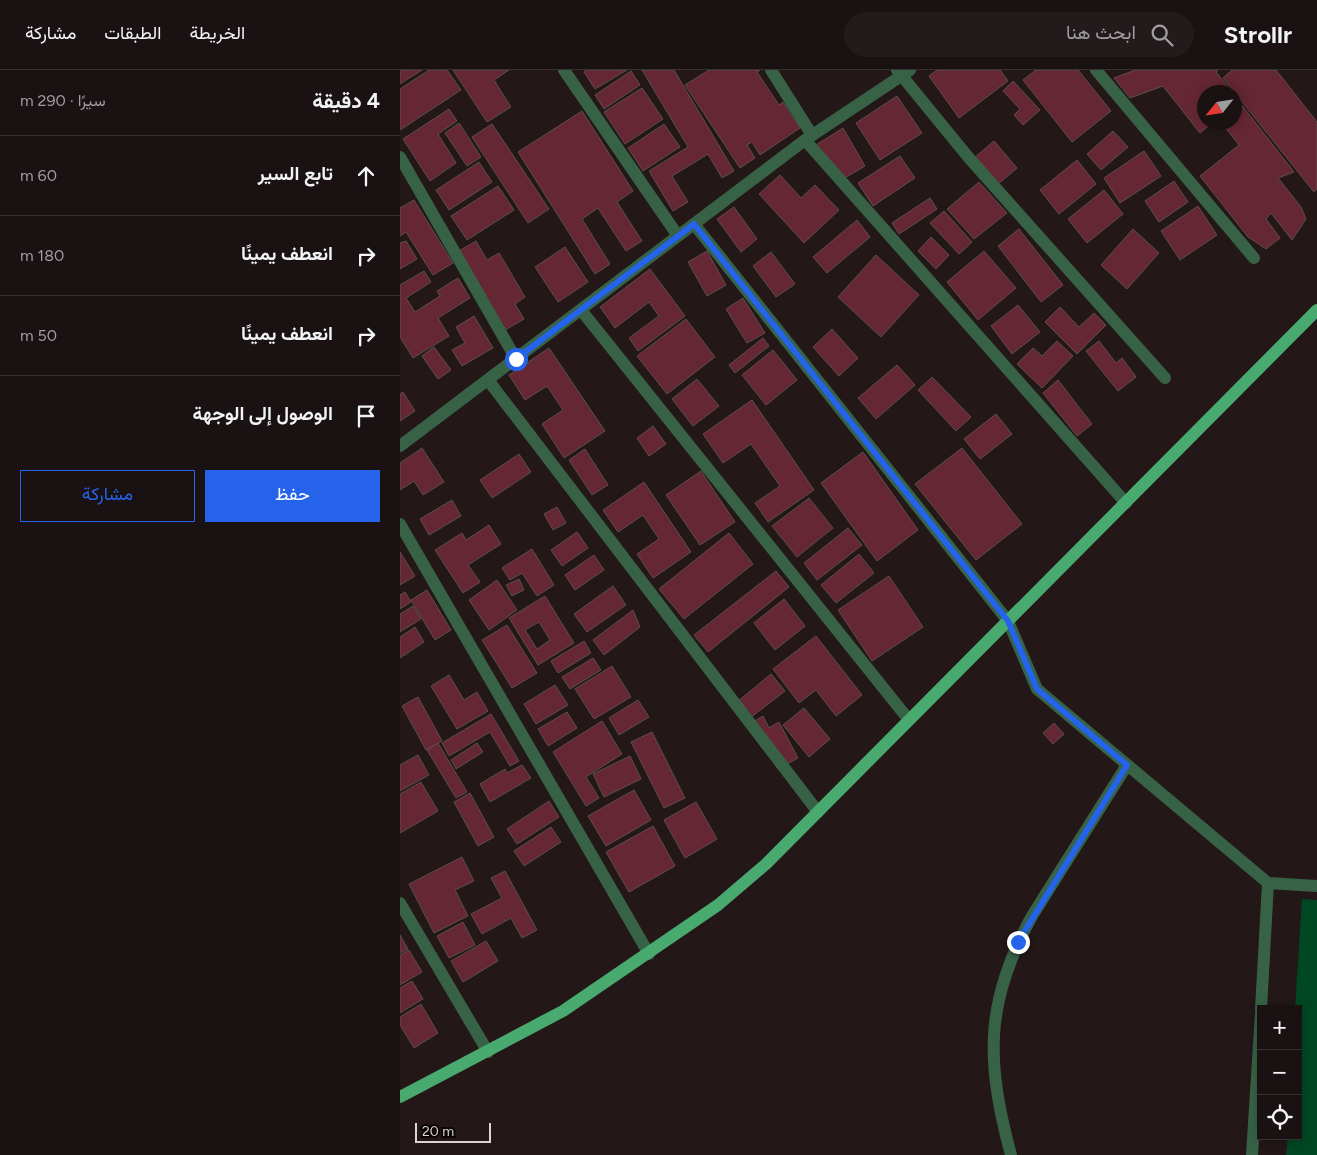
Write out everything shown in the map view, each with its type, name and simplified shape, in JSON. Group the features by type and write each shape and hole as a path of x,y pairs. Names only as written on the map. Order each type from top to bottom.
{"main road":[{"path":"400,1097 563,1011 718,905 766,864 1317,310"}],"street":[{"path":"564,70 678,236"},
{"path":"771,70 809,138 1126,503"},
{"path":"1096,70 1254,258"},
{"path":"400,446 809,138 903,72 969,158 1165,378"},
{"path":"400,158 516,359"},
{"path":"694,224 1008,621 1037,689 1268,883 1317,886"},
{"path":"581,310 909,720"},
{"path":"488,380 818,812"},
{"path":"400,524 649,954"},
{"path":"1011,1155 1000,1113 993,1055 994,1026 999,997 1007,969 1018,942 1032,916 1127,765"},
{"path":"1261,1005 1268,883"},
{"path":"400,903 488,1052"},
{"path":"1252,1155 1259,1050"}],"shaded area":[{"path":"1302,899 1317,900 1317,1155 1286,1155 1288,1140 1302,1140 1302,1005 1295,1005"}],"building":[{"path":"400,70 422,70 400,84"},
{"path":"429,70 447,70 461,90 400,130 400,89"},
{"path":"453,70 509,70 494,80 511,107 487,122"},
{"path":"586,70 627,70 595,89 584,72"},
{"path":"642,70 674,70 734,171 722,178 708,154 672,176 688,202 673,211 649,171 688,147"},
{"path":"709,70 760,70 757,72 779,105 783,102 800,128 760,155 752,142 747,145 755,158 740,168 685,85"},
{"path":"937,70 1000,70 1008,81 959,118 929,76"},
{"path":"1036,70 1078,70 1111,111 1072,142 1023,80"},
{"path":"1135,70 1218,70 1216,72 1226,85 1197,85 1197,129 1163,86 1130,98 1114,78"},
{"path":"1232,70 1276,70 1317,122 1317,189 1314,192 1242,102 1242,85 1229,85 1223,78"},
{"path":"631,71 640,85 604,109 595,95"},
{"path":"1013,81 1040,110 1023,125 1014,115 1020,109 1003,91"},
{"path":"642,88 663,119 625,144 604,112"},
{"path":"897,96 922,133 880,160 856,123"},
{"path":"1242,105 1294,172 1278,178 1301,207 1306,219 1292,240 1271,213 1266,219 1280,238 1266,249 1248,237 1200,176 1239,145 1227,130 1242,130"},
{"path":"449,109 457,121 438,134 456,163 430,181 403,139"},
{"path":"582,111 633,191 617,202 642,241 626,251 598,208 582,219 610,264 595,274 518,152"},
{"path":"459,123 481,157 467,166 445,133"},
{"path":"492,124 549,209 528,223 472,137"},
{"path":"664,124 680,147 643,171 628,148"},
{"path":"843,128 865,166 838,182 816,145"},
{"path":"1113,131 1128,147 1101,170 1087,154"},
{"path":"994,141 1017,168 997,185 974,158"},
{"path":"1144,151 1161,176 1120,203 1104,178"},
{"path":"900,156 915,178 873,206 858,183"},
{"path":"1077,160 1096,184 1059,214 1040,190"},
{"path":"479,162 492,182 449,210 436,190"},
{"path":"780,175 801,198 815,185 839,210 804,243 759,194"},
{"path":"1174,181 1188,202 1159,222 1145,201"},
{"path":"979,182 1007,213 974,239 947,209"},
{"path":"498,186 514,210 467,240 451,216"},
{"path":"1104,190 1123,214 1087,243 1068,219"},
{"path":"930,198 937,209 899,234 892,223"},
{"path":"414,200 453,263 433,275 406,232 400,236 400,208"},
{"path":"1198,206 1217,235 1180,260 1161,231"},
{"path":"734,207 757,239 741,252 717,219"},
{"path":"944,211 972,242 959,254 930,223"},
{"path":"857,220 870,237 827,273 813,257"},
{"path":"1019,229 1063,285 1041,302 998,246"},
{"path":"1133,229 1159,253 1127,289 1101,265"},
{"path":"931,237 949,255 936,269 918,251"},
{"path":"406,241 417,259 400,269 400,243"},
{"path":"476,241 487,260 499,253 525,297 515,304 524,319 505,330 457,252"},
{"path":"565,247 588,282 558,302 535,267"},
{"path":"707,251 726,285 707,296 688,262"},
{"path":"984,251 1016,288 978,320 947,282"},
{"path":"771,252 795,284 776,297 753,266"},
{"path":"876,255 919,295 881,337 838,297"},
{"path":"650,269 685,316 638,351 629,338 659,316 649,302 615,328 600,307"},
{"path":"424,271 431,282 406,298 415,312 440,296 437,291 458,278 470,298 438,318 449,336 413,358 400,337 400,285"},
{"path":"743,298 765,333 747,343 726,309"},
{"path":"1018,305 1040,332 1012,354 991,326"},
{"path":"1060,307 1079,327 1094,313 1106,325 1077,354 1045,322"},
{"path":"474,316 493,348 462,366 452,350 465,343 456,327"},
{"path":"686,319 715,357 667,394 637,356"},
{"path":"832,329 858,358 839,376 813,347"},
{"path":"763,338 769,346 735,373 729,365"},
{"path":"1057,341 1073,356 1042,388 1017,364 1033,348 1042,356"},
{"path":"1099,341 1116,363 1122,358 1136,377 1118,391 1086,351"},
{"path":"434,347 451,370 438,379 422,356"},
{"path":"549,348 605,431 564,458 542,424 563,410 547,386 525,400 509,375"},
{"path":"773,350 797,380 766,405 742,375"},
{"path":"897,365 915,385 876,419 858,398"},
{"path":"932,377 971,417 956,431 918,390"},
{"path":"697,379 719,406 693,426 672,399"},
{"path":"1058,380 1092,424 1077,436 1043,393"},
{"path":"403,392 415,411 400,421 400,394"},
{"path":"752,400 814,490 768,522 755,503 780,486 751,444 723,463 703,434"},
{"path":"996,414 1012,434 980,459 964,439"},
{"path":"653,426 666,444 649,456 637,438"},
{"path":"422,448 444,482 423,495 414,481 400,490 400,463"},
{"path":"962,448 1022,524 976,560 915,484"},
{"path":"585,449 608,485 592,495 569,460"},
{"path":"863,452 918,530 877,561 821,483"},
{"path":"519,454 531,472 492,498 480,480"},
{"path":"701,471 735,522 700,545 666,495"},
{"path":"644,482 691,552 653,578 637,554 659,539 643,515 618,532 603,510"},
{"path":"809,498 833,528 797,557 772,526"},
{"path":"452,500 461,516 429,535 420,519"},
{"path":"557,507 566,523 553,530 544,514"},
{"path":"489,525 501,544 468,565 480,582 463,593 435,550 462,533 466,540"},
{"path":"848,528 862,545 817,580 804,563"},
{"path":"577,532 588,548 562,566 551,550"},
{"path":"729,533 753,564 684,619 659,589"},
{"path":"532,549 554,585 537,596 522,573 510,580 502,568"},
{"path":"400,552 415,576 400,585"},
{"path":"859,554 874,573 836,603 821,585"},
{"path":"594,555 604,570 575,590 565,575"},
{"path":"776,571 789,587 708,652 694,635"},
{"path":"889,576 923,627 872,661 838,610"},
{"path":"519,579 524,590 512,596 506,585"},
{"path":"497,580 517,610 489,630 469,600"},
{"path":"613,586 626,605 587,632 574,614"},
{"path":"427,590 451,630 435,640 411,600"},
{"path":"405,592 411,602 400,609 400,595"},
{"path":"545,596 574,643 538,665 509,618","holes":["539,622 550,640 537,649 525,630"]},
{"path":"784,599 805,626 775,650 754,623"},
{"path":"413,606 421,619 400,632 400,614"},
{"path":"633,610 640,627 604,655 593,640"},
{"path":"507,625 537,673 512,688 482,640"},
{"path":"415,627 424,642 400,658 400,637"},
{"path":"816,636 862,695 836,716 816,690 799,703 773,669"},
{"path":"584,641 591,653 558,673 551,661"},
{"path":"593,658 601,670 570,689 562,677"},
{"path":"612,666 631,697 594,719 575,689"},
{"path":"771,674 785,691 750,718 737,702"},
{"path":"449,675 464,700 477,692 488,711 457,729 431,686"},
{"path":"555,685 568,705 536,724 524,704"},
{"path":"418,697 442,741 426,750 402,706"},
{"path":"638,700 649,717 619,735 609,718"},
{"path":"804,708 830,739 809,757 783,725"},
{"path":"567,712 577,728 548,746 538,729"},
{"path":"491,714 519,761 510,766 490,732 449,756 442,743"},
{"path":"763,716 769,728 779,722 798,758 778,769 753,722"},
{"path":"602,721 622,754 586,777 599,798 586,806 553,752"},
{"path":"1054,723 1064,734 1053,744 1043,733"},
{"path":"652,732 685,798 664,808 631,742"},
{"path":"438,743 467,792 456,798 427,750"},
{"path":"477,743 483,752 456,769 451,760"},
{"path":"418,755 429,775 400,791 400,765"},
{"path":"630,756 641,779 604,797 593,774"},
{"path":"522,765 531,778 490,802 480,784 505,769 507,773"},
{"path":"421,782 438,811 400,833 400,794"},
{"path":"634,790 651,820 606,846 588,816"},
{"path":"470,793 494,837 478,846 454,802"},
{"path":"549,801 559,817 517,844 507,829"},
{"path":"696,802 717,839 685,858 664,820"},
{"path":"653,826 675,866 629,892 606,852"},
{"path":"551,827 561,842 524,866 514,851"},
{"path":"462,857 474,881 455,890 468,916 434,933 409,884"},
{"path":"505,871 537,930 522,938 511,918 482,934 471,914 502,898 491,878"},
{"path":"463,922 475,945 449,958 437,936"},
{"path":"400,935 408,949 400,953"},
{"path":"486,941 498,961 463,982 451,961"},
{"path":"409,950 422,972 400,985 400,955"},
{"path":"412,981 423,999 400,1013 400,988"},
{"path":"421,1004 438,1033 414,1048 400,1025 400,1017"}],"route":[{"path":"516,359 694,224 1008,621 1037,689 1127,765 1032,916 1018,942"}]}
